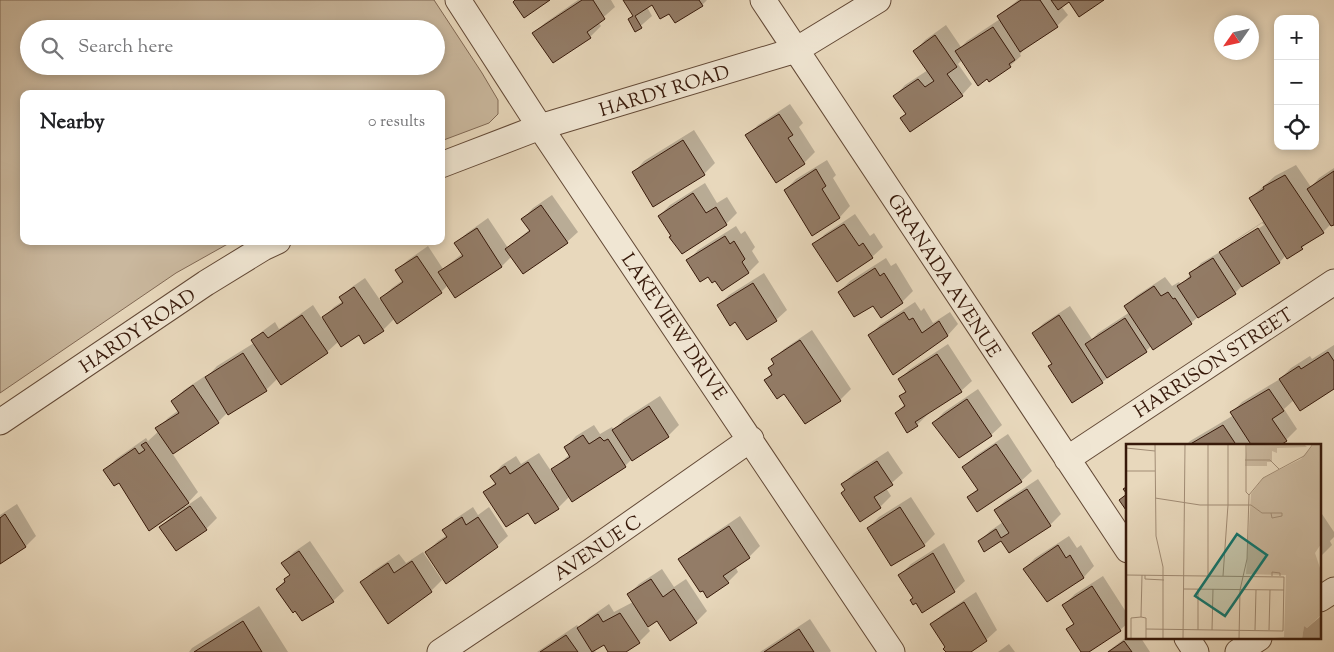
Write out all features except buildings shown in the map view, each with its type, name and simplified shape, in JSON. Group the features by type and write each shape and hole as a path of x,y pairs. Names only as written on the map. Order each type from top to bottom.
{"street":[{"name":"LAKEVIEW DRIVE","path":"458,0 540,127 751,439 892,652"},
{"name":"GRANADA AVENUE","path":"763,0 1126,547"},
{"name":"HARDY ROAD","path":"445,163 540,127 796,50 878,0"},
{"name":"HARDY ROAD","path":"0,422 206,283 269,245"},
{"name":"HARRISON STREET","path":"1067,459 1334,282"},
{"name":"AVENUE C","path":"440,652 590,552 751,439"},
{"path":"1322,597 1334,590"},
{"path":"1188,640 1196,652"},
{"path":"1238,652 1256,640"}],"shaded area":[{"path":"0,0 434,0 498,100 498,114 489,123 445,140 445,90 20,90 20,245 226,245 176,273 0,393"}]}
